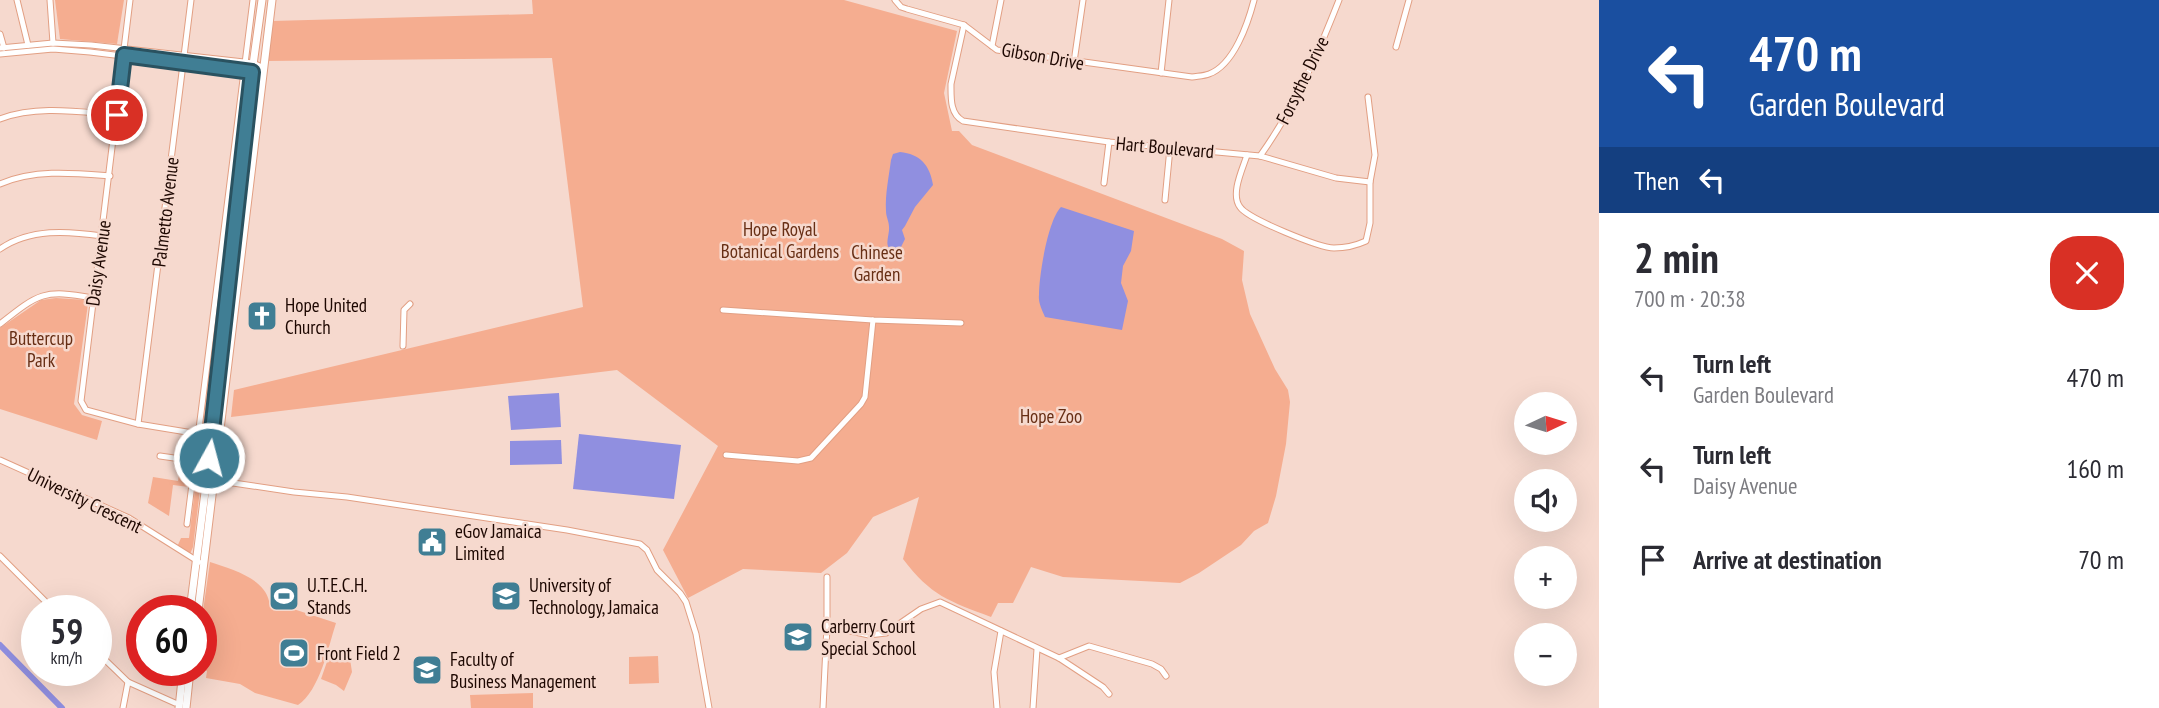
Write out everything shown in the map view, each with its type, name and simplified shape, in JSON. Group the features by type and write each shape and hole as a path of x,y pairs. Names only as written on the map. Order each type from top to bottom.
{"main road":[{"path":"210,480 248,67 261,0"},
{"path":"199,595 210,480 272,0"},
{"path":"193,595 200,563"},
{"path":"177,705 180,686"},
{"path":"186,708 188,686"}],"street":[{"path":"17,0 28,45"},
{"path":"50,0 53,43"},
{"name":"Daisy Avenue","path":"130,0 82,405 86,410 138,424 199,434"},
{"name":"Palmetto Avenue","path":"138,424 191,0"},
{"path":"187,524 248,67 253,0"},
{"name":"Gibson Drive","path":"895,0 901,7 964,25 997,50 1192,76 1208,75 1219,69 1232,53 1248,23 1254,0"},
{"path":"992,46 1001,0"},
{"path":"1074,62 1083,0"},
{"path":"1161,73 1169,0"},
{"name":"Forsythe Drive","path":"1260,156 1310,71 1339,0"},
{"path":"1396,47 1409,0"},
{"name":"Hart Boulevard","path":"964,25 951,84 954,112 959,118 1109,142 1260,156 1336,178 1370,182"},
{"path":"0,34 2,51"},
{"path":"2,51 53,43 264,68"},
{"path":"2,51 53,49 124,52"},
{"path":"1247,155 1236,193 1239,207 1269,225 1332,248 1353,247 1366,241 1370,223 1370,182 1375,155 1368,97"},
{"path":"0,119 54,110 117,115"},
{"path":"1104,183 1109,142"},
{"path":"1164,200 1170,148"},
{"path":"0,184 16,177 43,173 110,176"},
{"path":"0,248 19,239 50,232 102,236"},
{"path":"0,324 44,294 57,292 93,298"},
{"path":"403,346 404,310 410,304"},
{"path":"723,310 961,324"},
{"path":"726,455 797,461 811,458 865,397 873,320"},
{"path":"160,456 195,460"},
{"name":"University Crescent","path":"0,460 129,518 200,563"},
{"path":"210,480 347,497 567,530 640,544 647,550 657,570 686,603 696,634 709,708"},
{"path":"0,556 39,595"},
{"path":"823,708 827,577"},
{"path":"827,626 869,635 886,633 921,609 940,602 1059,659 1103,687 1108,694"},
{"path":"997,708 994,672 1001,631"},
{"path":"1059,659 1089,646 1152,664 1166,676"},
{"path":"1033,708 1037,649"},
{"path":"112,666 126,680"},
{"path":"124,708 127,686"},
{"path":"137,686 177,705"}],"green space":[{"path":"55,0 124,0 117,44 60,39"},
{"name":"Hope Royal Botanical Gardens","path":"532,0 844,0 957,31 944,93 952,131 959,131 972,145 1222,239 1244,251 1242,280 1250,314 1275,369 1288,390 1290,402 1286,444 1268,523 1254,531 1241,545 1180,583 1063,577 1031,567 1013,603 998,603 991,617 942,596 923,581 903,559 919,497 873,517 847,553 821,573 743,569 688,598 663,550 718,446 617,370 231,417 234,390 583,307 552,58 267,61 272,21 533,14"},
{"path":"246,76 250,78 239,144 239,169 210,412 204,432 204,458 190,554 177,547 181,538 189,538"},
{"name":"Buttercup Park","path":"41,300 86,300 88,304 74,404 82,415 102,421 97,440 0,409 0,328"},
{"path":"180,467 192,468 189,487 173,485 169,516 148,503 153,477 178,481"},
{"path":"210,562 254,580 266,593 269,601 336,623 318,679 306,698 298,705 255,693 240,684 217,680 217,595 205,595"},
{"path":"329,656 350,659 352,672 344,691 321,679"},
{"path":"658,656 659,683 629,684 629,657"},
{"path":"533,693 533,708 471,708 470,695"}],"shaded area":[{"path":"900,152 913,155 927,166 933,185 915,207 902,230 905,239 901,247 890,249 886,213 887,192 891,160 893,154"},
{"path":"1061,207 1134,231 1131,251 1123,266 1121,283 1128,301 1122,330 1045,317 1040,306 1039,286 1048,235"},
{"path":"559,393 561,427 511,430 508,396"},
{"path":"579,434 681,445 674,499 573,489"},
{"path":"561,440 562,464 510,465 510,441"}],"waterway":[{"path":"0,645 62,708"}],"place":[{"name":"Hope United Church","path":"262,316"},
{"name":"eGov Jamaica Limited","path":"432,542"},
{"name":"U.T.E.C.H. Stands","path":"284,596"},
{"name":"University of Technology, Jamaica","path":"506,596"},
{"name":"Carberry Court Special School","path":"798,637"},
{"name":"Front Field 2","path":"294,653"},
{"name":"Faculty of Business Management","path":"427,670"}],"route":[{"path":"117,115 124,55 252,72 209,458"}],"park label":[{"name":"Chinese Garden","path":"877,263"},
{"name":"Hope Zoo","path":"1051,416"}]}
